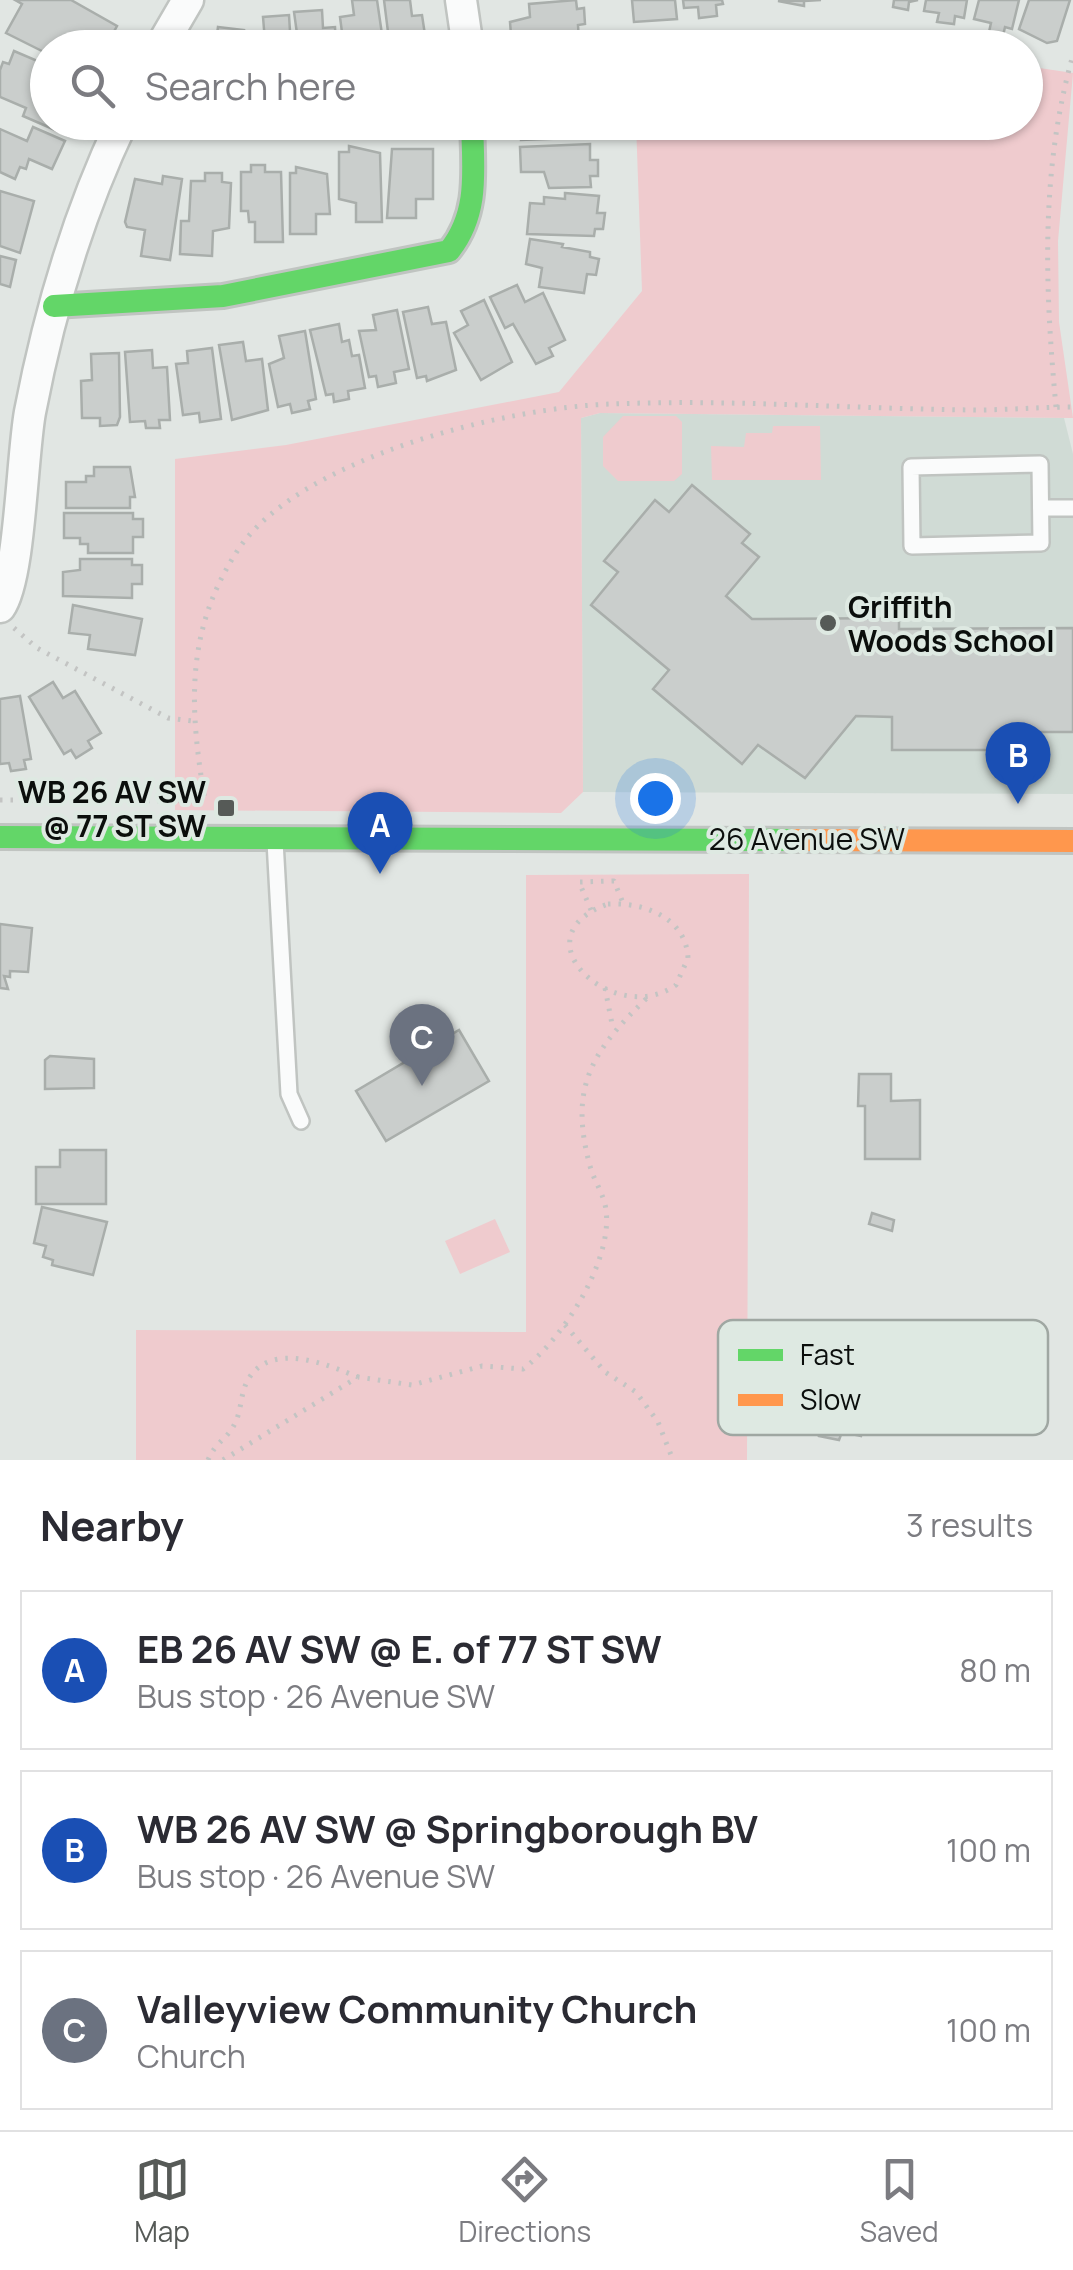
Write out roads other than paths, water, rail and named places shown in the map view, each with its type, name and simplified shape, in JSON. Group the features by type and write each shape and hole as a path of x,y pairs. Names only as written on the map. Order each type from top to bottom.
{"street":[{"path":"170,30 188,0"},
{"path":"461,0 465,30"},
{"path":"6,617 29,418 54,306 90,197 114,140"},
{"path":"54,306 223,296 450,251 466,232 472,210 472,140"},
{"name":"26 Avenue SW","path":"0,837 1073,841"}],"lane":[{"path":"1040,464 1041,508 1042,543 912,546 911,467 1040,464"},
{"path":"1041,508 1073,508"},
{"path":"274,838 290,1094 301,1121"}],"place":[{"name":"Griffith Woods School","path":"828,623"},
{"name":"WB 26 AV SW @ Springborough BV","path":"1018,804"},
{"name":"WB 26 AV SW @ 77 ST SW","path":"226,808"},
{"name":"EB 26 AV SW @ E. of 77 ST SW","path":"380,874"},
{"name":"Valleyview Community Church","path":"422,1086"}]}
